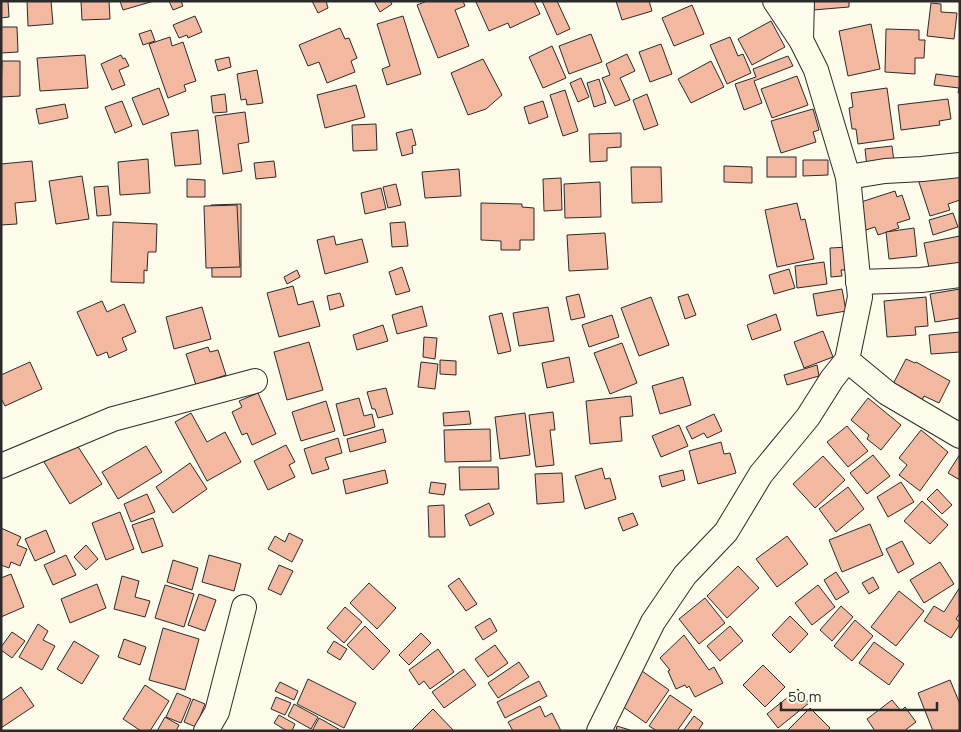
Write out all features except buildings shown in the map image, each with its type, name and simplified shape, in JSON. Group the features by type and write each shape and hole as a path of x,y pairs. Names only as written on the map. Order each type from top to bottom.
{"street":[{"path":"599,731 653,622 686,575 726,532 761,474 808,417 832,379 847,360 860,298 848,177 816,70 801,40 774,1"},
{"path":"801,40 802,1"},
{"path":"848,177 885,171 960,165"},
{"path":"858,282 922,280 960,275"},
{"path":"847,360 887,394 960,436"},
{"path":"1,466 113,419 255,381"},
{"path":"206,731 217,712 244,607"}]}
